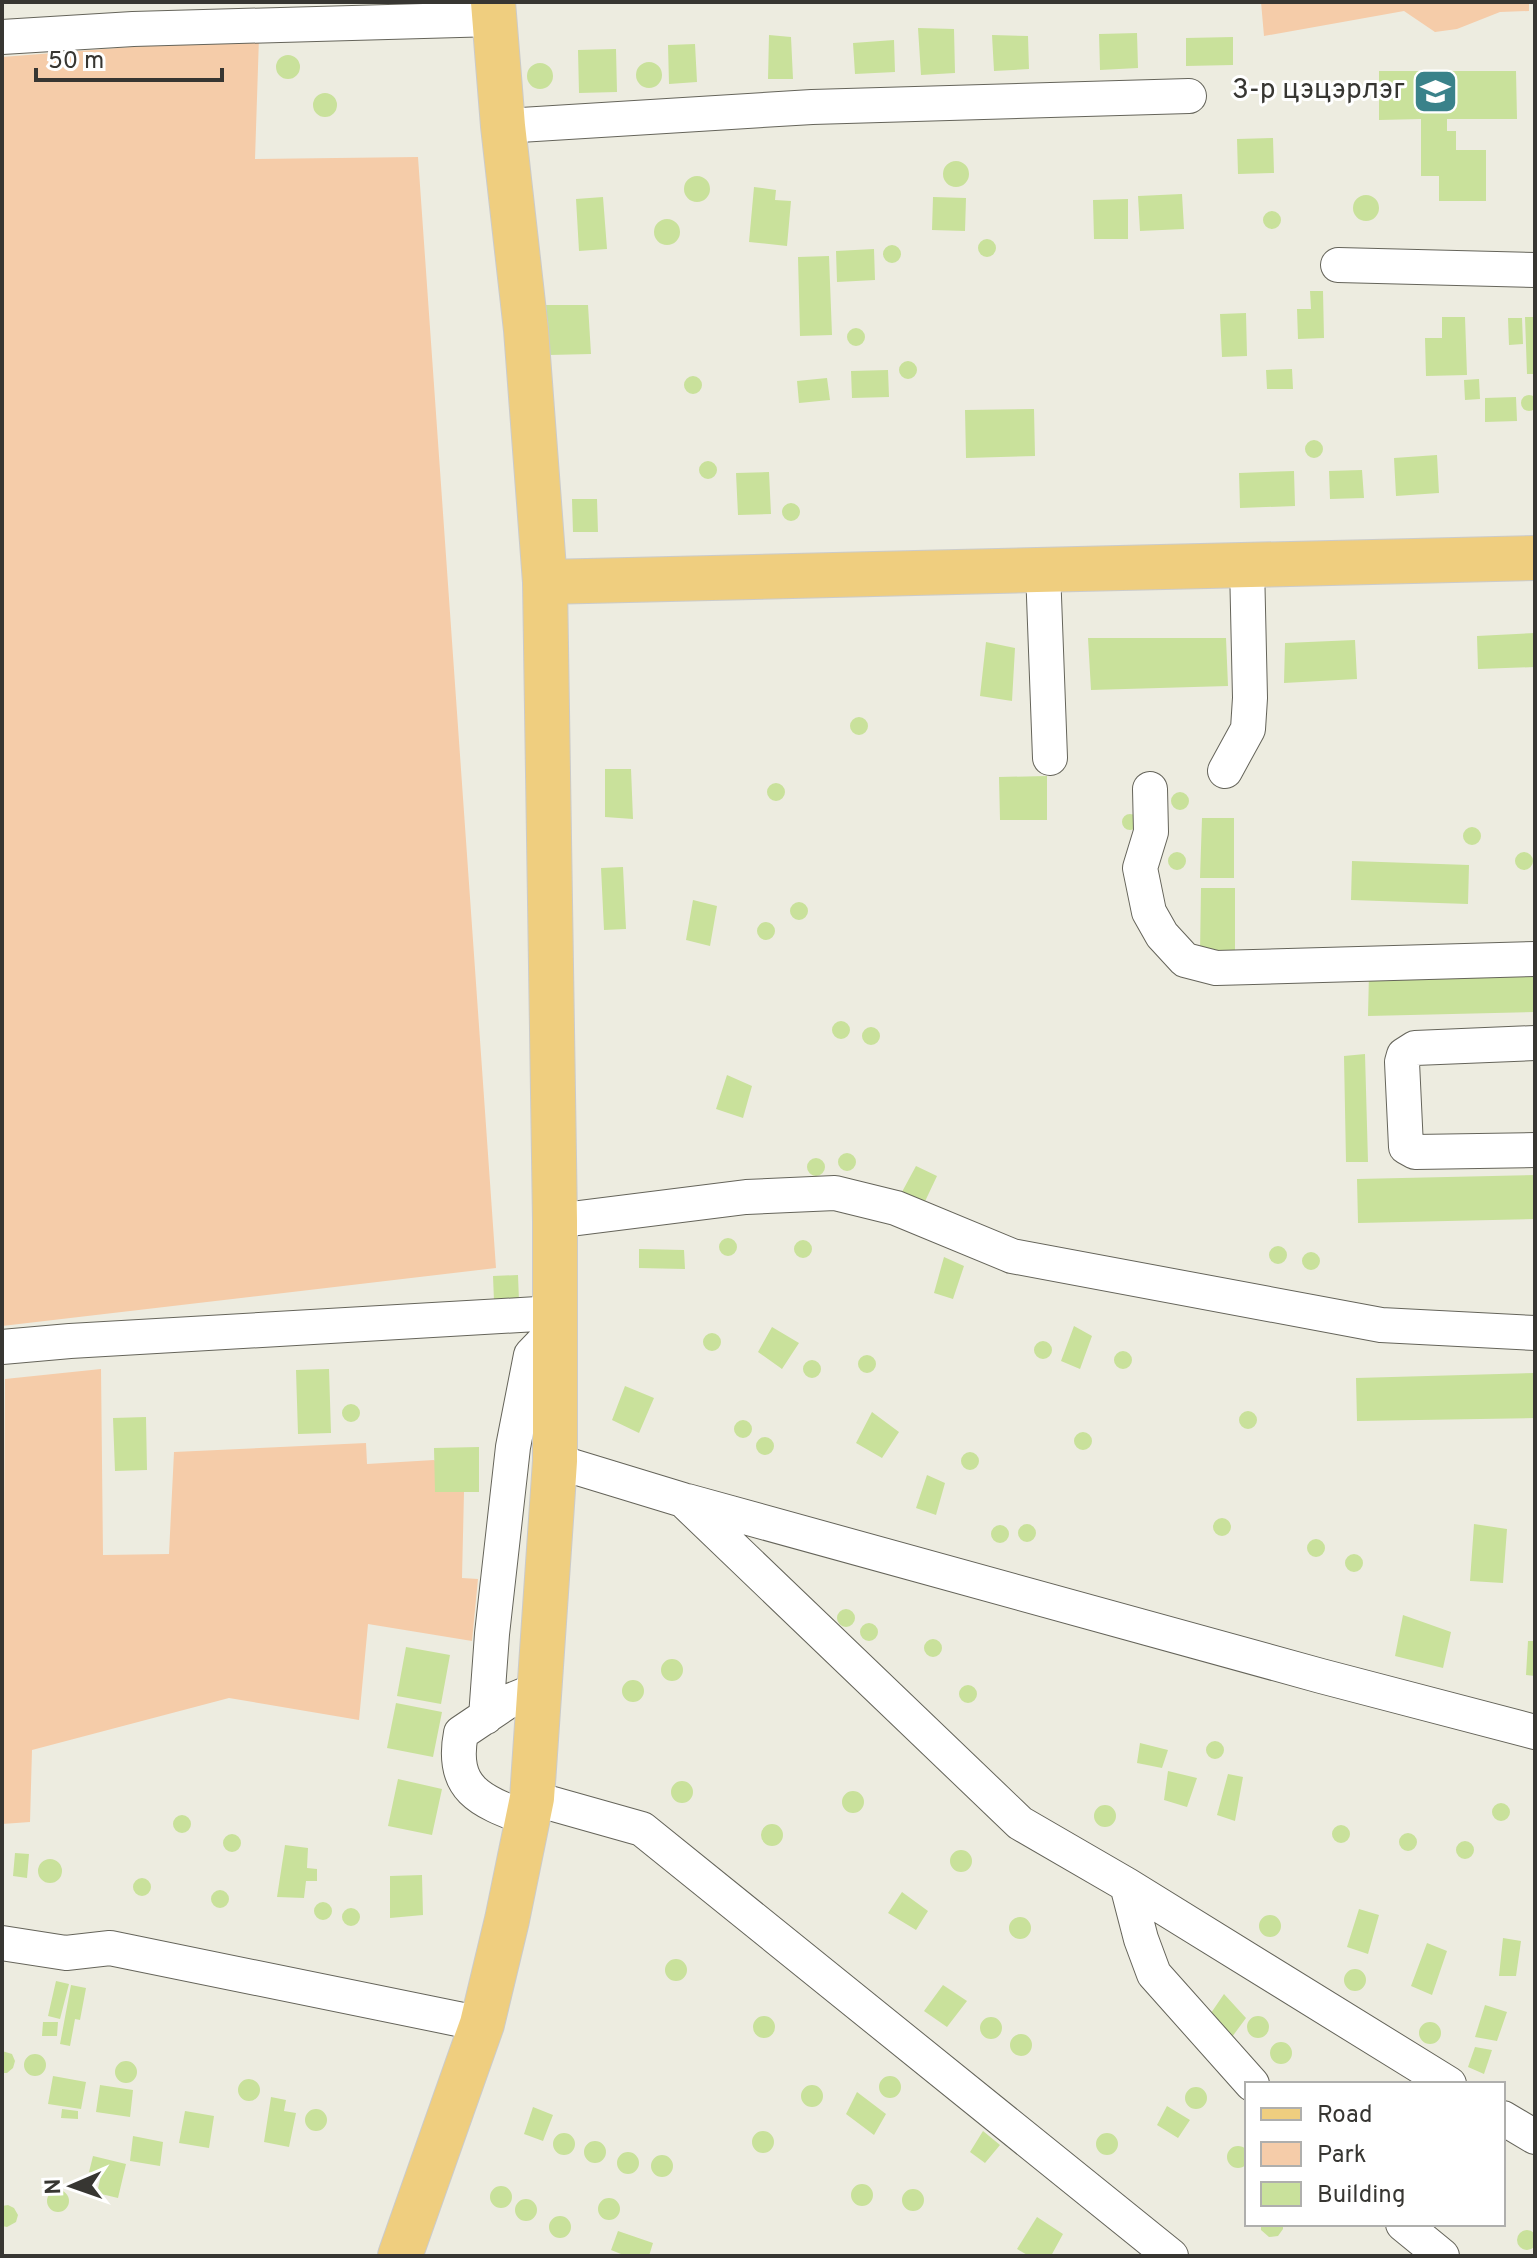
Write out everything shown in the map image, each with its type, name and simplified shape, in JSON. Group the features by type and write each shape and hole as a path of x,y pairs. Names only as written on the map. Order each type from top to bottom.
{"main road":[{"path":"400,2256 482,2024 530,1808 555,1461 555,1221 545,582 526,330 503,126 494,11"},
{"path":"545,582 1535,558"}],"street":[{"path":"2,37 494,11"},
{"path":"503,126 812,107 1189,96"},
{"path":"1338,265 1535,270"},
{"path":"1225,771 1248,729 1247,565"},
{"path":"1043,570 1050,758"},
{"path":"1150,789 1151,832 1140,868 1149,912 1162,935 1185,960 1216,968 1535,959"},
{"path":"1535,1043 1415,1048 1404,1055 1402,1062 1406,1147 1415,1152 1535,1150"},
{"path":"555,1221 773,1195 835,1193 896,1208 1012,1256 1381,1325 1535,1333"},
{"path":"2,1347 86,1340 554,1322"},
{"path":"486,1717 513,1447 531,1355 554,1322"},
{"path":"555,1461 683,1500 1535,1732"},
{"path":"683,1500 1020,1823 1127,1885 1446,2082"},
{"path":"539,1689 507,1702 461,1733 457,1756 467,1787 490,1805 530,1808 642,1829 1171,2256"},
{"path":"1127,1885 1154,1974 1250,2082"},
{"path":"2,1943 66,1953 110,1948 482,2024"},
{"path":"1505,2119 1535,2137"},
{"path":"1405,2226 1442,2256"}],"green space":[{"path":"1261,2 1529,2 1529,11 1500,12 1457,29 1435,32 1404,11 1264,36"},
{"path":"259,37 255,159 418,157 496,1268 2,1326 2,57"},
{"path":"101,1369 103,1555 169,1554 174,1452 366,1443 367,1464 434,1460 464,1492 462,1578 478,1579 472,1641 368,1624 359,1720 229,1698 32,1750 30,1822 2,1824 5,1379"}],"building":[{"path":"918,28 954,29 955,73 921,75"},
{"path":"1137,33 1138,68 1100,70 1099,34"},
{"path":"769,35 791,37 793,79 768,79"},
{"path":"992,35 1028,36 1029,69 994,71"},
{"path":"1233,37 1233,65 1186,66 1186,38"},
{"path":"894,40 895,72 855,74 853,43"},
{"path":"695,44 697,82 669,84 668,45"},
{"path":"616,49 617,92 579,93 578,50"},
{"path":"288,55 297,58 300,67 297,76 288,79 279,76 276,67 279,58"},
{"path":"649,62 658,66 662,75 658,84 649,88 640,84 636,75 640,66"},
{"path":"540,63 549,67 553,76 549,85 540,89 531,85 527,76 531,67"},
{"path":"1379,71 1516,71 1517,119 1447,119 1447,131 1456,131 1456,150 1486,150 1486,201 1439,201 1439,176 1421,176 1421,119 1379,120"},
{"path":"325,93 334,96 337,105 334,114 325,117 316,114 313,105 316,96"},
{"path":"1273,138 1274,173 1238,174 1237,139"},
{"path":"956,161 965,165 969,174 965,183 956,187 947,183 943,174 947,165"},
{"path":"697,176 706,180 710,189 706,198 697,202 688,198 684,189 688,180"},
{"path":"754,187 776,190 775,200 791,201 787,246 749,242"},
{"path":"1182,194 1184,229 1140,231 1138,196"},
{"path":"1366,195 1375,199 1379,208 1375,217 1366,221 1357,217 1353,208 1357,199"},
{"path":"603,197 607,249 579,251 576,199"},
{"path":"933,197 966,198 965,231 932,230"},
{"path":"1128,199 1128,239 1094,239 1093,200"},
{"path":"1272,211 1281,220 1272,229 1263,220"},
{"path":"667,219 676,223 680,232 676,241 667,245 658,241 654,232 658,223"},
{"path":"987,239 996,248 987,257 978,248"},
{"path":"892,245 901,254 892,263 883,254"},
{"path":"874,249 875,280 837,282 836,251"},
{"path":"829,256 832,335 800,336 798,257"},
{"path":"1310,291 1323,291 1324,338 1298,339 1297,309 1311,309"},
{"path":"546,305 588,305 591,354 549,355"},
{"path":"1246,313 1247,356 1222,357 1220,314"},
{"path":"1442,317 1465,317 1467,375 1426,376 1425,338 1442,338"},
{"path":"1525,317 1535,317 1535,374 1527,374"},
{"path":"1508,318 1522,318 1523,344 1509,345"},
{"path":"856,328 865,337 856,346 847,337"},
{"path":"908,361 917,370 908,379 899,370"},
{"path":"1292,369 1293,389 1267,389 1266,370"},
{"path":"888,370 889,397 852,398 851,371"},
{"path":"693,376 702,385 693,394 684,385"},
{"path":"827,378 830,400 799,403 797,381"},
{"path":"1479,379 1480,399 1465,400 1464,380"},
{"path":"1529,395 1535,397 1535,409 1529,411 1523,409 1521,403 1523,397"},
{"path":"1516,397 1517,421 1485,422 1485,398"},
{"path":"1034,409 1035,456 966,458 965,410"},
{"path":"1314,440 1323,449 1314,458 1305,449"},
{"path":"1437,455 1439,493 1396,496 1394,458"},
{"path":"708,461 717,470 708,479 699,470"},
{"path":"1362,470 1364,498 1330,499 1329,471"},
{"path":"1294,471 1295,506 1240,508 1239,473"},
{"path":"769,472 771,514 738,515 736,473"},
{"path":"572,499 597,499 598,532 573,532"},
{"path":"791,503 800,512 791,521 782,512"},
{"path":"1535,633 1535,667 1478,669 1477,636"},
{"path":"1088,638 1226,638 1228,686 1091,690"},
{"path":"1355,640 1357,679 1284,683 1285,643"},
{"path":"986,642 1015,648 1012,701 980,696"},
{"path":"859,717 868,726 859,735 850,726"},
{"path":"605,769 631,769 633,819 605,817"},
{"path":"1047,776 1047,820 1000,820 999,777"},
{"path":"776,783 785,792 776,801 767,792"},
{"path":"1180,792 1189,801 1180,810 1171,801"},
{"path":"1130,814 1136,816 1136,828 1130,830 1124,828 1122,822 1124,816"},
{"path":"1202,818 1234,818 1234,878 1200,878"},
{"path":"1472,827 1481,836 1472,845 1463,836"},
{"path":"1177,852 1186,861 1177,870 1168,861"},
{"path":"1524,852 1533,861 1524,870 1515,861"},
{"path":"1352,861 1469,865 1468,904 1351,900"},
{"path":"623,867 626,929 604,930 601,868"},
{"path":"1201,888 1235,888 1235,951 1200,953"},
{"path":"693,900 717,906 710,946 686,940"},
{"path":"799,902 808,911 799,920 790,911"},
{"path":"766,922 775,931 766,940 757,931"},
{"path":"1535,969 1535,1012 1368,1016 1369,973"},
{"path":"841,1021 850,1030 841,1039 832,1030"},
{"path":"871,1027 880,1036 871,1045 862,1036"},
{"path":"1365,1054 1368,1162 1346,1162 1344,1056"},
{"path":"727,1075 752,1086 743,1118 716,1109"},
{"path":"847,1153 856,1162 847,1171 838,1162"},
{"path":"816,1158 825,1167 816,1176 807,1167"},
{"path":"916,1166 937,1176 920,1212 896,1203"},
{"path":"1535,1175 1535,1219 1358,1223 1357,1179"},
{"path":"728,1238 737,1247 728,1256 719,1247"},
{"path":"803,1240 812,1249 803,1258 794,1249"},
{"path":"1278,1246 1287,1255 1278,1264 1269,1255"},
{"path":"639,1249 684,1250 685,1269 639,1268"},
{"path":"1311,1252 1320,1261 1311,1270 1302,1261"},
{"path":"944,1257 964,1266 953,1299 934,1293"},
{"path":"518,1275 519,1301 494,1301 493,1276"},
{"path":"1074,1326 1092,1336 1080,1369 1061,1361"},
{"path":"772,1327 799,1343 782,1369 758,1352"},
{"path":"712,1333 721,1342 712,1351 703,1342"},
{"path":"1043,1341 1052,1350 1043,1359 1034,1350"},
{"path":"1123,1351 1132,1360 1123,1369 1114,1360"},
{"path":"867,1355 876,1364 867,1373 858,1364"},
{"path":"812,1360 821,1369 812,1378 803,1369"},
{"path":"329,1369 331,1433 298,1434 296,1370"},
{"path":"1535,1373 1535,1418 1357,1421 1356,1378"},
{"path":"625,1386 654,1398 639,1433 612,1420"},
{"path":"351,1404 360,1413 351,1422 342,1413"},
{"path":"1248,1411 1257,1420 1248,1429 1239,1420"},
{"path":"872,1412 899,1432 882,1458 856,1443"},
{"path":"146,1417 147,1470 115,1471 113,1418"},
{"path":"743,1420 752,1429 743,1438 734,1429"},
{"path":"1083,1432 1092,1441 1083,1450 1074,1441"},
{"path":"765,1437 774,1446 765,1455 756,1446"},
{"path":"479,1447 479,1492 435,1492 434,1448"},
{"path":"970,1452 979,1461 970,1470 961,1461"},
{"path":"927,1475 945,1483 936,1515 916,1508"},
{"path":"1222,1518 1231,1527 1222,1536 1213,1527"},
{"path":"1027,1524 1036,1533 1027,1542 1018,1533"},
{"path":"1474,1524 1507,1529 1503,1583 1470,1581"},
{"path":"1000,1525 1009,1534 1000,1543 991,1534"},
{"path":"1316,1539 1325,1548 1316,1557 1307,1548"},
{"path":"1354,1554 1363,1563 1354,1572 1345,1563"},
{"path":"846,1609 855,1618 846,1627 837,1618"},
{"path":"1403,1615 1451,1632 1443,1668 1395,1656"},
{"path":"869,1623 878,1632 869,1641 860,1632"},
{"path":"933,1639 942,1648 933,1657 924,1648"},
{"path":"1528,1641 1535,1641 1535,1676 1526,1675"},
{"path":"406,1647 450,1655 441,1704 397,1696"},
{"path":"672,1659 680,1662 683,1670 680,1678 672,1681 664,1678 661,1670 664,1662"},
{"path":"633,1680 641,1683 644,1691 641,1699 633,1702 625,1699 622,1691 625,1683"},
{"path":"968,1685 977,1694 968,1703 959,1694"},
{"path":"396,1703 442,1712 433,1757 387,1748"},
{"path":"1215,1741 1224,1750 1215,1759 1206,1750"},
{"path":"1140,1743 1168,1750 1162,1768 1137,1763"},
{"path":"1168,1771 1197,1778 1187,1807 1164,1800"},
{"path":"1228,1774 1243,1777 1235,1821 1217,1815"},
{"path":"398,1779 442,1789 432,1835 388,1826"},
{"path":"682,1781 690,1784 693,1792 690,1800 682,1803 674,1800 671,1792 674,1784"},
{"path":"853,1791 861,1794 864,1802 861,1810 853,1813 845,1810 842,1802 845,1794"},
{"path":"1501,1803 1510,1812 1501,1821 1492,1812"},
{"path":"1105,1805 1113,1808 1116,1816 1113,1824 1105,1827 1097,1824 1094,1816 1097,1808"},
{"path":"182,1815 191,1824 182,1833 173,1824"},
{"path":"772,1824 780,1827 783,1835 780,1843 772,1846 764,1843 761,1835 764,1827"},
{"path":"1341,1825 1350,1834 1341,1843 1332,1834"},
{"path":"1408,1833 1417,1842 1408,1851 1399,1842"},
{"path":"232,1834 241,1843 232,1852 223,1843"},
{"path":"1465,1841 1474,1850 1465,1859 1456,1850"},
{"path":"285,1845 308,1848 307,1868 317,1869 317,1881 306,1881 304,1898 277,1897"},
{"path":"961,1850 969,1853 972,1861 969,1869 961,1872 953,1869 950,1861 953,1853"},
{"path":"15,1853 29,1854 27,1878 13,1876"},
{"path":"50,1859 59,1862 62,1871 59,1880 50,1883 41,1880 38,1871 41,1862"},
{"path":"422,1875 423,1915 390,1918 390,1876"},
{"path":"142,1878 151,1887 142,1896 133,1887"},
{"path":"220,1890 229,1899 220,1908 211,1899"},
{"path":"902,1892 928,1911 916,1930 888,1913"},
{"path":"323,1902 332,1911 323,1920 314,1911"},
{"path":"351,1908 360,1917 351,1926 342,1917"},
{"path":"1359,1909 1379,1915 1368,1954 1347,1947"},
{"path":"1270,1915 1278,1918 1281,1926 1278,1934 1270,1937 1262,1934 1259,1926 1262,1918"},
{"path":"1020,1917 1028,1920 1031,1928 1028,1936 1020,1939 1012,1936 1009,1928 1012,1920"},
{"path":"1503,1938 1521,1941 1516,1976 1499,1976"},
{"path":"1427,1943 1447,1951 1432,1995 1411,1986"},
{"path":"676,1959 684,1962 687,1970 684,1978 676,1981 668,1978 665,1970 668,1962"},
{"path":"1355,1969 1363,1972 1366,1980 1363,1988 1355,1991 1347,1988 1344,1980 1347,1972"},
{"path":"56,1981 69,1984 60,2019 48,2016"},
{"path":"71,1985 86,1988 80,2020 75,2019 70,2046 60,2044"},
{"path":"943,1985 967,2001 947,2027 924,2011"},
{"path":"1224,1994 1246,2018 1232,2037 1211,2013"},
{"path":"1485,2005 1507,2012 1497,2041 1475,2037"},
{"path":"764,2016 772,2019 775,2027 772,2035 764,2038 756,2035 753,2027 756,2019"},
{"path":"1258,2016 1266,2019 1269,2027 1266,2035 1258,2038 1250,2035 1247,2027 1250,2019"},
{"path":"991,2017 999,2020 1002,2028 999,2036 991,2039 983,2036 980,2028 983,2020"},
{"path":"43,2022 58,2022 57,2036 42,2036"},
{"path":"1430,2022 1438,2025 1441,2033 1438,2041 1430,2044 1422,2041 1419,2033 1422,2025"},
{"path":"1021,2034 1029,2037 1032,2045 1029,2053 1021,2056 1013,2053 1010,2045 1013,2037"},
{"path":"1281,2042 1289,2045 1292,2053 1289,2061 1281,2064 1273,2061 1270,2053 1273,2045"},
{"path":"1475,2047 1492,2050 1484,2074 1468,2067"},
{"path":"2,2051 12,2054 15,2061 7,2073 2,2073"},
{"path":"35,2054 43,2057 46,2065 43,2073 35,2076 27,2073 24,2065 27,2057"},
{"path":"126,2061 134,2064 137,2072 134,2080 126,2083 118,2080 115,2072 118,2064"},
{"path":"53,2076 86,2082 81,2109 48,2104"},
{"path":"890,2076 898,2079 901,2087 898,2095 890,2098 882,2095 879,2087 882,2079"},
{"path":"249,2079 257,2082 260,2090 257,2098 249,2101 241,2098 238,2090 241,2082"},
{"path":"100,2085 133,2090 130,2117 96,2112"},
{"path":"812,2085 820,2088 823,2096 820,2104 812,2107 804,2104 801,2096 804,2088"},
{"path":"1196,2087 1204,2090 1207,2098 1204,2106 1196,2109 1188,2106 1185,2098 1188,2090"},
{"path":"857,2092 886,2114 874,2135 846,2114"},
{"path":"271,2097 286,2100 284,2111 296,2113 289,2147 264,2142"},
{"path":"1167,2106 1190,2120 1178,2138 1157,2125"},
{"path":"533,2107 553,2115 543,2141 524,2134"},
{"path":"62,2109 78,2111 78,2119 61,2118"},
{"path":"316,2109 324,2112 327,2120 324,2128 316,2131 308,2128 305,2120 308,2112"},
{"path":"185,2111 214,2116 209,2148 179,2143"},
{"path":"763,2131 771,2134 774,2142 771,2150 763,2153 755,2150 752,2142 755,2134"},
{"path":"983,2131 1000,2145 985,2163 970,2152"},
{"path":"564,2133 572,2136 575,2144 572,2152 564,2155 556,2152 553,2144 556,2136"},
{"path":"1107,2133 1115,2136 1118,2144 1115,2152 1107,2155 1099,2152 1096,2144 1099,2136"},
{"path":"133,2136 163,2142 160,2166 130,2161"},
{"path":"595,2141 603,2144 606,2152 603,2160 595,2163 587,2160 584,2152 587,2144"},
{"path":"1245,2148 1245,2166 1238,2168 1230,2165 1227,2157 1230,2149"},
{"path":"628,2152 636,2155 639,2163 636,2171 628,2174 620,2171 617,2163 620,2155"},
{"path":"662,2155 670,2158 673,2166 670,2174 662,2177 654,2174 651,2166 654,2158"},
{"path":"93,2156 126,2164 118,2198 97,2193 101,2175 89,2172"},
{"path":"862,2184 870,2187 873,2195 870,2203 862,2206 854,2203 851,2195 854,2187"},
{"path":"501,2186 509,2189 512,2197 509,2205 501,2208 493,2205 490,2197 493,2189"},
{"path":"913,2189 921,2192 924,2200 921,2208 913,2211 905,2208 902,2200 905,2192"},
{"path":"58,2190 66,2193 69,2201 66,2209 58,2212 50,2209 47,2201 50,2193"},
{"path":"609,2198 617,2201 620,2209 617,2217 609,2220 601,2217 598,2209 601,2201"},
{"path":"526,2199 534,2202 537,2210 534,2218 526,2221 518,2218 515,2210 518,2202"},
{"path":"8,2205 18,2215 16,2222 7,2227 2,2226 2,2206"},
{"path":"560,2216 568,2219 571,2227 568,2235 560,2238 552,2235 549,2227 552,2219"},
{"path":"1037,2217 1063,2234 1051,2256 1029,2256 1017,2249"},
{"path":"1261,2226 1283,2226 1278,2236 1269,2237"},
{"path":"1527,2230 1534,2233 1537,2240 1534,2247 1527,2250 1520,2247 1517,2240 1520,2233"},
{"path":"618,2231 653,2243 649,2256 626,2256 611,2250"}],"place":[{"name":"3-р цэцэрлэг","path":"1436,91"}]}
